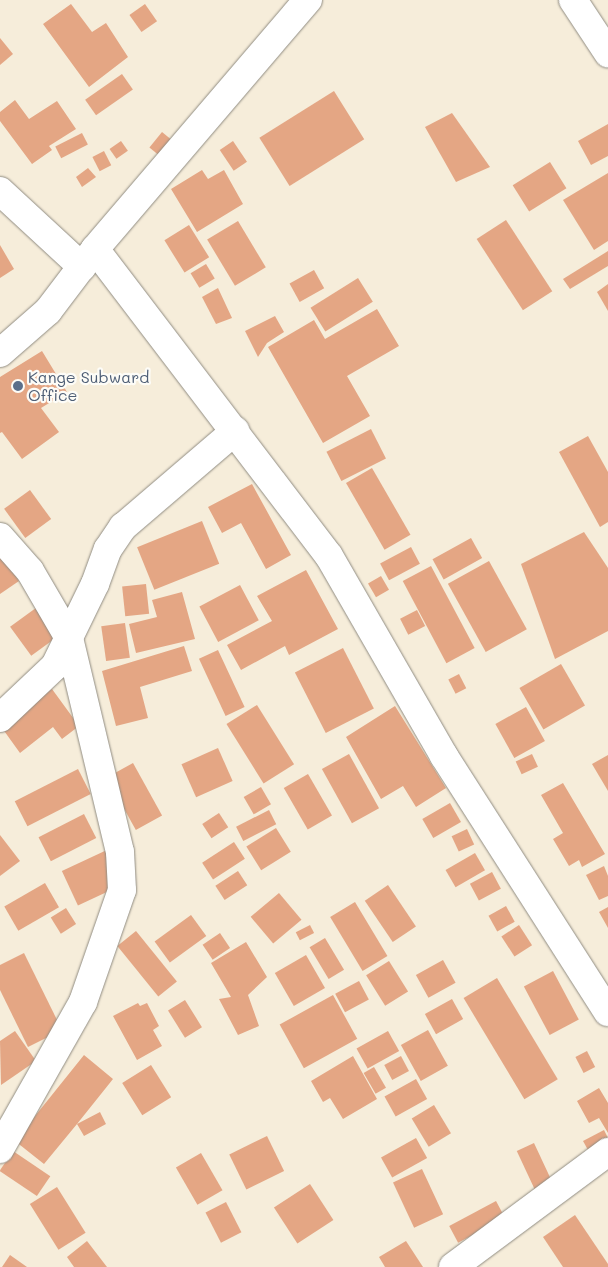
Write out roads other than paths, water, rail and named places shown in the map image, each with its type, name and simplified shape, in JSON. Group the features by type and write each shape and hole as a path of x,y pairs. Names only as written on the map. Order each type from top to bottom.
{"street":[{"path":"0,353 48,311 89,258 308,0"},
{"path":"573,0 608,53"},
{"path":"0,191 89,258 235,431 329,556 444,756 608,1012"},
{"path":"0,718 55,666 108,548 123,527 235,431"},
{"path":"0,537 30,571 69,638 120,852 122,890 83,1002 0,1149"},
{"path":"453,1267 608,1152"}],"place":[{"name":"Kange Subward Office","path":"18,386"}]}
